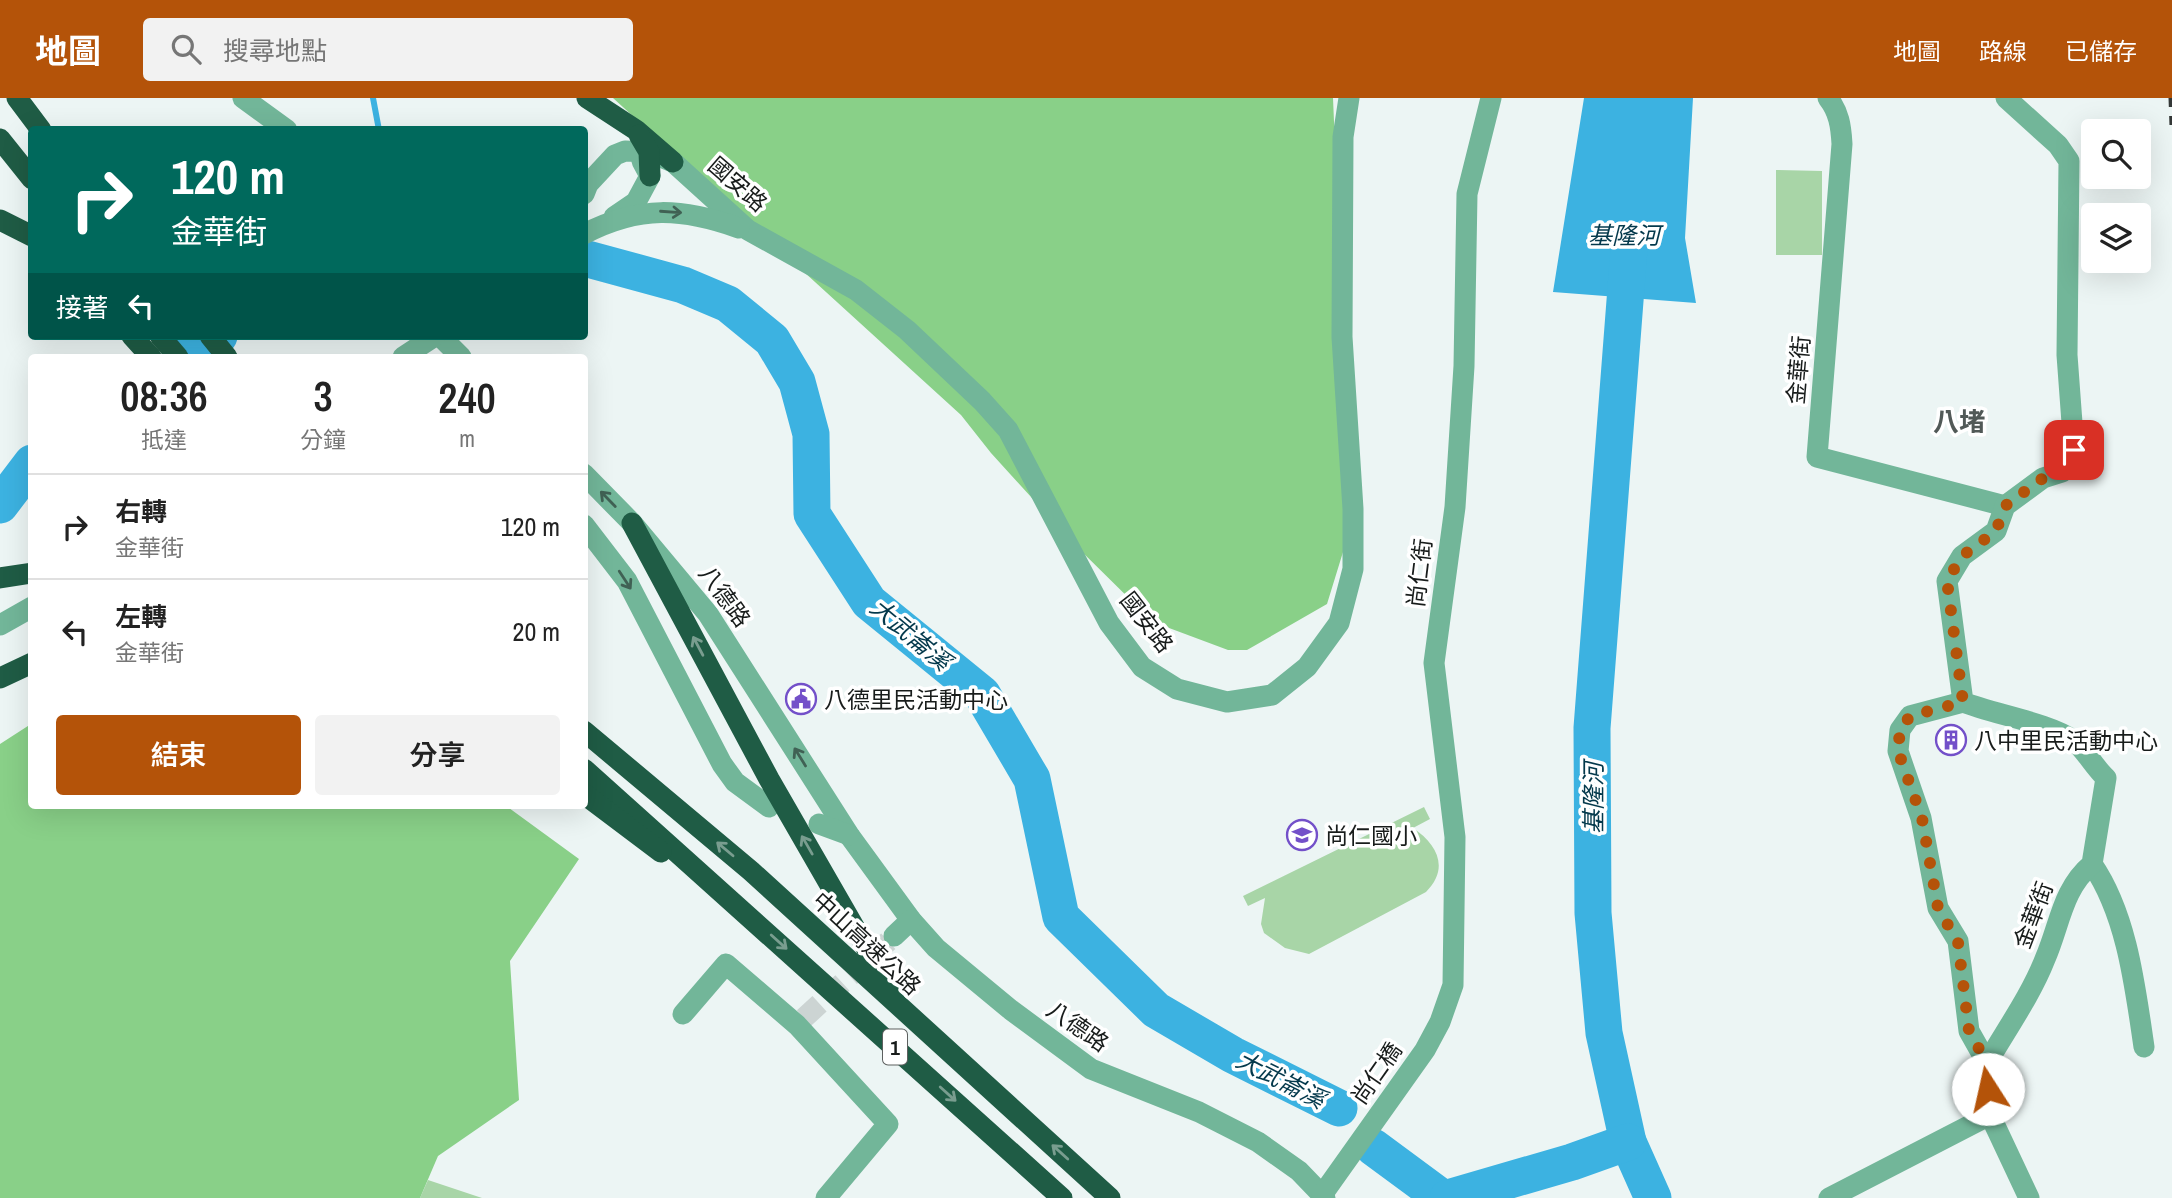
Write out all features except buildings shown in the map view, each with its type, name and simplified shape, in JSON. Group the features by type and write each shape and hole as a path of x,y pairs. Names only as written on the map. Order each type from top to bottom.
{"highway":[{"path":"17,98 38,126"},
{"path":"587,98 636,130 674,162"},
{"path":"636,130 649,152 650,176"},
{"path":"0,139 28,174"},
{"path":"0,220 28,234"},
{"path":"136,340 148,354"},
{"path":"163,340 175,354"},
{"path":"212,340 224,354"},
{"path":"632,523 769,779 902,1011"},
{"path":"0,578 28,574"},
{"path":"0,678 28,665"},
{"name":"中山高速公路","path":"588,734 751,871 1110,1198"},
{"name":"1","path":"588,773 1062,1198"},
{"path":"588,797 676,863 728,896"}],"street":[{"path":"243,98 282,126"},
{"name":"國安路","path":"674,162 748,230 856,290 906,330 982,401 1008,430 1028,463 1109,623 1142,667 1177,689 1227,702 1272,695 1307,667 1339,623 1353,569 1353,509 1342,337 1343,137 1349,98"},
{"name":"尚仁街","path":"1425,1050 1440,1022 1453,985 1455,837 1434,663 1455,507 1464,366 1468,194 1491,98"},
{"name":"金華街","path":"1828,98 1841,125 1842,144 1817,457 2005,506"},
{"path":"1963,702 1947,581 1962,556 1996,531 2005,506 2043,478 2062,472 2073,461 2074,450 2067,355 2069,162 2058,145 2006,98"},
{"path":"588,232 636,202 650,176 648,166 636,154 625,151"},
{"path":"588,184 606,165 625,151 649,152 674,162"},
{"path":"604,224 663,210 702,215 748,230"},
{"path":"409,350 429,340"},
{"path":"442,340 458,354"},
{"name":"八德路","path":"588,478 632,523 708,614 849,835 911,919 936,948 1075,1058 1119,1082 1199,1112 1258,1142 1299,1171 1324,1197"},
{"path":"588,530 627,581 722,764 735,782 769,807"},
{"path":"0,625 28,609"},
{"path":"2029,1198 1990,1115 1987,1063 1969,1031 1958,942 1938,908 1922,818 1898,751 1900,730 1910,716 1963,702 2021,719 2074,741 2091,765 2106,778 2092,864 2109,888 2134,980 2144,1047"},
{"path":"819,824 849,835"},
{"name":"金華街","path":"1987,1063 2045,961 2067,892 2078,876 2092,864"},
{"path":"894,936 911,919"},
{"path":"683,1014 726,964 801,1022 888,1124 826,1198"},
{"name":"尚仁橋","path":"1324,1197 1425,1050"},
{"path":"1829,1198 1990,1115"}],"green space":[{"path":"613,98 1333,98 1351,526 1327,604 1247,650 1228,650 1153,622 1073,543 991,453 961,415"},
{"path":"1776,170 1822,171 1822,255 1776,255"},
{"path":"28,726 28,809 510,809 579,859 510,961 519,1100 438,1156 420,1198 0,1198 0,744"},
{"path":"1424,807 1430,819 1413,828 1429,841 1438,857 1439,865 1433,883 1426,892 1309,954 1285,948 1264,933 1261,924 1265,898 1248,906 1243,896"},
{"path":"428,1180 482,1198 420,1198"}],"water":[{"name":"基隆河","path":"1584,98 1693,98 1685,238 1696,303 1553,292"}],"waterway":[{"path":"373,98 378,126"},
{"name":"基隆河","path":"1629,249 1592,728 1593,913 1604,1033 1628,1142 1653,1198"},
{"name":"大武崙溪","path":"588,259 683,285 728,304 772,340 797,382 811,434 812,514 869,602 982,694 1032,779 1061,917 1156,1010 1233,1055 1339,1108"},
{"name":"大武崙溪","path":"188,354 212,340"},
{"name":"大武崙溪","path":"0,505 28,468"},
{"name":"大武崙溪","path":"1448,1198 1572,1162 1628,1142"},
{"name":"大武崙溪","path":"1373,1147 1442,1198"}],"tunnel":[{"path":"804,1018 894,936"}],"railway":[{"path":"2171,98 2172,126"}],"place":[{"name":"八德里民活動中心","path":"801,699"},
{"name":"八中里民活動中心","path":"1951,740"},
{"name":"尚仁國小","path":"1302,835"}],"district":[{"name":"八堵","path":"1959,421"}],"route":[{"path":"1988,1089 1987,1063 1969,1031 1958,942 1938,908 1922,818 1898,751 1900,730 1910,716 1963,702 1947,581 1962,556 1996,531 2005,506 2043,478 2062,472 2073,461 2074,450"}]}
